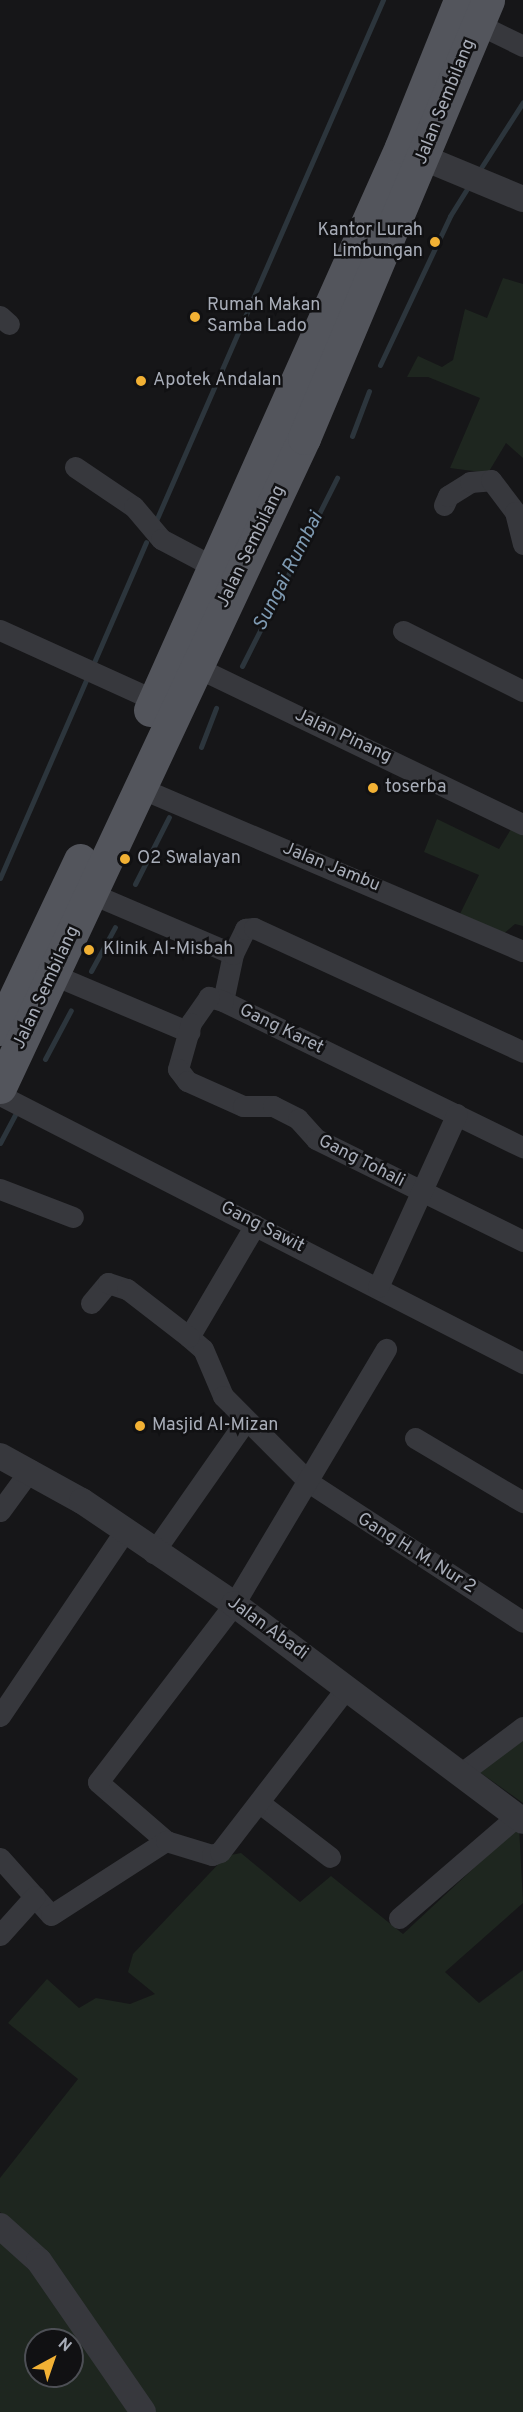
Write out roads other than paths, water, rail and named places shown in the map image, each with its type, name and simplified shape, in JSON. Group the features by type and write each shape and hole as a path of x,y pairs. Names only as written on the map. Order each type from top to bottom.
{"main road":[{"name":"Jalan Sembilang","path":"0,1087 54,975 194,666 304,438 424,158 475,8"},
{"name":"Jalan Sembilang","path":"0,1029 154,700 401,147 475,8"}],"street":[{"path":"475,8 523,46"},
{"path":"424,158 523,199"},
{"path":"75,467 127,502 161,539 214,567"},
{"path":"444,505 448,496 470,482 491,480 515,512 523,544"},
{"path":"0,630 154,700"},
{"path":"403,631 523,691"},
{"name":"Jalan Pinang","path":"194,666 523,824"},
{"name":"Jalan Jambu","path":"138,787 523,951"},
{"path":"90,893 234,954"},
{"name":"Gang Karet","path":"523,1052 254,927 245,929 234,954 223,1001 523,1147"},
{"path":"54,975 189,1032"},
{"name":"Gang Tohali","path":"223,1001 209,997 189,1032 178,1069 187,1081 243,1106 273,1106 298,1119 305,1133 523,1242"},
{"name":"Gang Sawit","path":"0,1095 523,1363"},
{"path":"378,1287 457,1114"},
{"path":"0,1189 73,1217"},
{"path":"189,1336 255,1225"},
{"name":"Gang H. M. Nur 2","path":"91,1303 108,1283 159,1309 203,1349 223,1396 310,1483 523,1622"},
{"path":"347,1687 261,1804 212,1855 166,1841 98,1782 234,1604 310,1483 386,1349"},
{"path":"153,1553 246,1420"},
{"path":"415,1438 523,1502"},
{"name":"Jalan Abadi","path":"0,1456 30,1470 153,1553 234,1604 464,1772 520,1818"},
{"path":"0,1511 30,1470"},
{"path":"0,1716 124,1532"},
{"path":"464,1772 523,1727"},
{"path":"261,1804 330,1857"},
{"path":"399,1918 520,1818"},
{"path":"0,1858 51,1915 166,1841"},
{"path":"0,1935 35,1896"},
{"path":"0,2226 39,2261 143,2412"}],"waterway":[{"path":"155,523 383,0"},
{"name":"Sungai Rumbai","path":"477,174 523,102"},
{"name":"Sungai Rumbai","path":"380,365 450,216 470,184"},
{"name":"Sungai Rumbai","path":"352,436 369,391"},
{"name":"Sungai Rumbai","path":"242,666 337,478"},
{"path":"92,667 146,542"},
{"path":"0,878 88,676"},
{"name":"Sungai Rumbai","path":"201,747 216,708"},
{"name":"Sungai Rumbai","path":"135,884 169,817"},
{"name":"Sungai Rumbai","path":"91,971 115,927"},
{"name":"Sungai Rumbai","path":"45,1059 71,1010"},
{"name":"Sungai Rumbai","path":"0,1143 17,1111"}],"place":[{"name":"Kantor Lurah Limbungan","path":"435,242"},
{"name":"Rumah Makan Samba Lado","path":"195,317"},
{"name":"Apotek Andalan","path":"141,381"},
{"name":"toserba","path":"373,788"},
{"name":"O2 Swalayan","path":"125,859"},
{"name":"Klinik Al-Misbah","path":"89,950"},
{"name":"Masjid Al-Mizan","path":"140,1426"}]}
